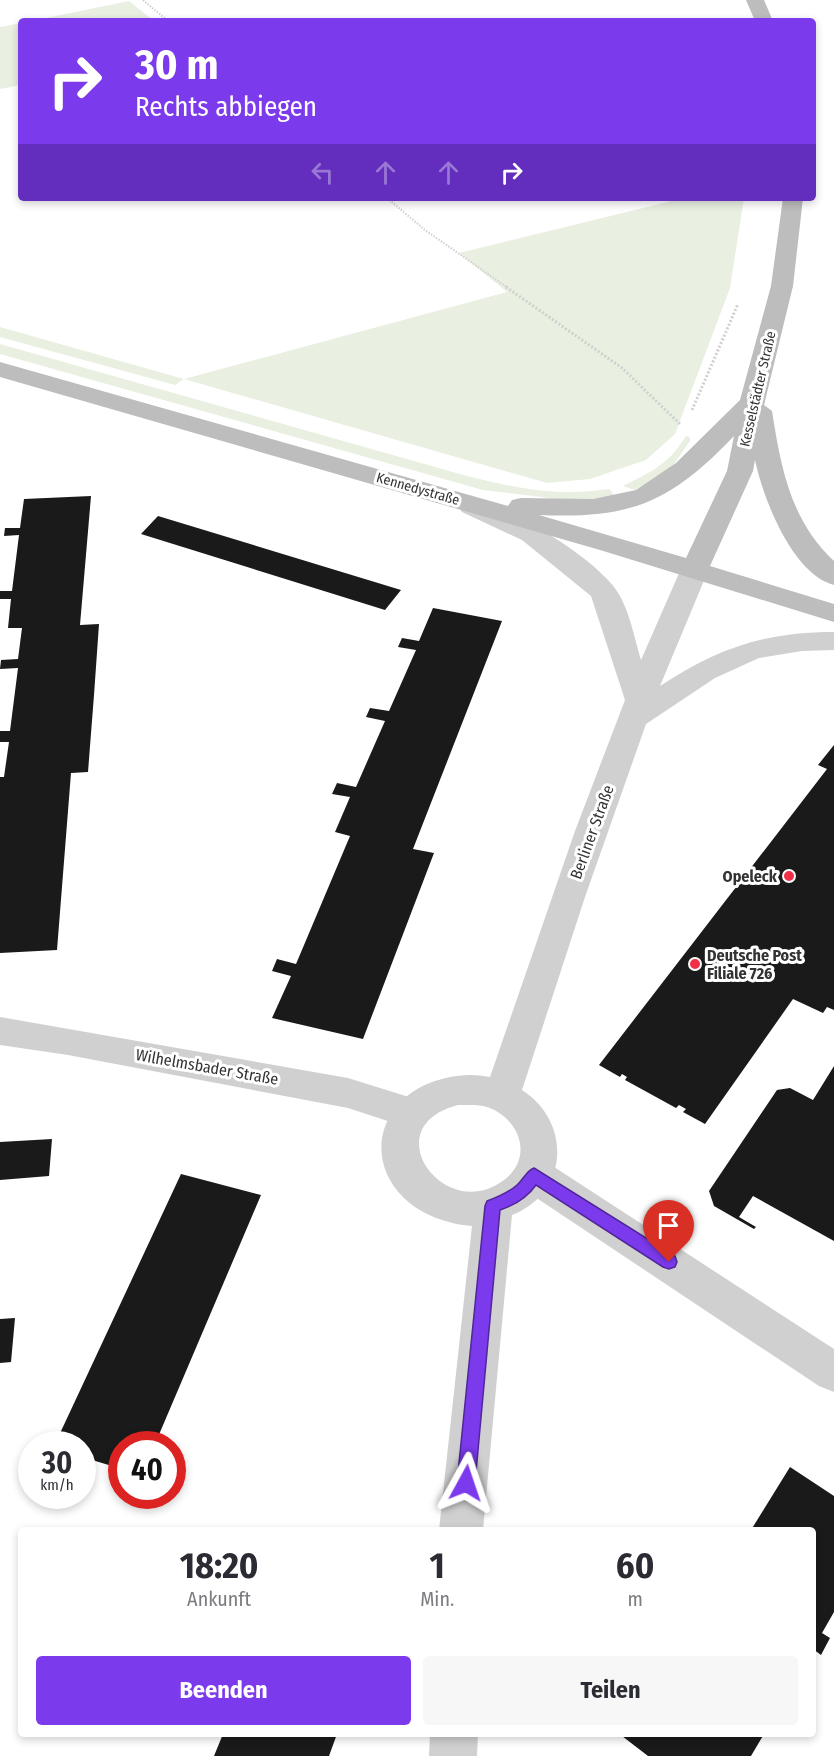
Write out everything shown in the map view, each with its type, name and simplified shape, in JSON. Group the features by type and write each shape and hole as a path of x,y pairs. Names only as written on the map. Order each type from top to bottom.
{"main road":[{"path":"755,0 763,18"},
{"name":"Kesselstädter Straße","path":"694,571 740,471 754,392 782,286 793,201"},
{"name":"Kennedystraße","path":"0,369 460,501 834,613"},
{"path":"460,501 578,508 632,501 660,488 688,466 754,392"},
{"path":"754,392 768,473 783,513 814,560 834,576"}],"street":[{"path":"460,501 532,534 603,592 616,624 636,708 697,675 760,646 796,640 834,641"},
{"name":"Berliner Straße","path":"502,1096 555,933 636,708 694,571"},
{"name":"Wilhelmsbader Straße","path":"0,1031 68,1041 348,1093 412,1113"},
{"path":"458,1090 481,1090 502,1096 529,1116 536,1130 540,1153 534,1175 525,1188 510,1199 493,1206 470,1209 447,1204 427,1195 411,1180 402,1162 401,1130 412,1113 423,1102 458,1090"},
{"path":"534,1175 834,1372"},
{"path":"461,1527 493,1206"},
{"path":"453,1756 454,1737"}],"path":[{"path":"143,0 164,18"},
{"path":"391,201 425,230 622,368 684,428 687,422"},
{"path":"690,416 740,300"}],"green space":[{"path":"129,1 150,18 46,18"},
{"path":"18,24 18,86 0,89 0,27"},
{"path":"672,201 744,201 730,288 675,434 646,460 590,479 547,483 184,379 507,292 459,253"},
{"path":"0,327 184,379 175,385 0,337"},
{"path":"0,344 467,476 554,492 609,489 615,496 574,501 483,490 0,354"},
{"path":"686,436 690,437 690,441 669,471 635,490 623,486 666,460"}],"building":[{"path":"91,496 80,625 99,624 94,695 88,772 71,773 57,950 0,953 0,777 4,777 9,742 0,742 0,731 10,731 18,668 0,669 1,660 18,659 22,628 8,628 11,599 0,599 0,591 12,591 19,535 4,536 5,528 20,528 24,499"},
{"path":"158,516 401,590 385,610 141,534"},
{"path":"433,608 502,621 413,849 434,853 363,1039 272,1018 291,976 272,971 277,959 296,964 350,836 335,832 350,797 332,794 337,783 356,787 385,721 366,717 370,708 389,711 416,650 398,647 402,638 419,641"},
{"name":"Opeleck","path":"834,745 834,1010 827,1007 823,1013 793,999 705,1124 683,1112 686,1109 679,1105 676,1108 625,1080 627,1077 622,1074 620,1077 599,1065 827,769 818,765"},
{"path":"834,1066 834,1241 753,1196 739,1217 756,1227 754,1229 714,1206 709,1191 777,1090 790,1088 813,1100"},
{"path":"52,1139 49,1176 0,1180 0,1142"},
{"path":"181,1174 261,1195 161,1431 108,1431 108,1465 96,1461 96,1431 61,1431"},
{"path":"15,1318 11,1362 0,1363 0,1319"},
{"path":"790,1467 834,1496 834,1612 822,1633 830,1638 821,1655 816,1651 816,1527 753,1527"},
{"path":"222,1737 336,1737 329,1756 214,1756"},
{"path":"623,1737 762,1737 751,1756 648,1756"}],"place":[{"name":"Opeleck","path":"789,876"},
{"name":"Deutsche Post Filiale 726","path":"695,964"}],"route":[{"path":"466,1483 493,1206 510,1199 525,1188 534,1175 669,1262"}]}
